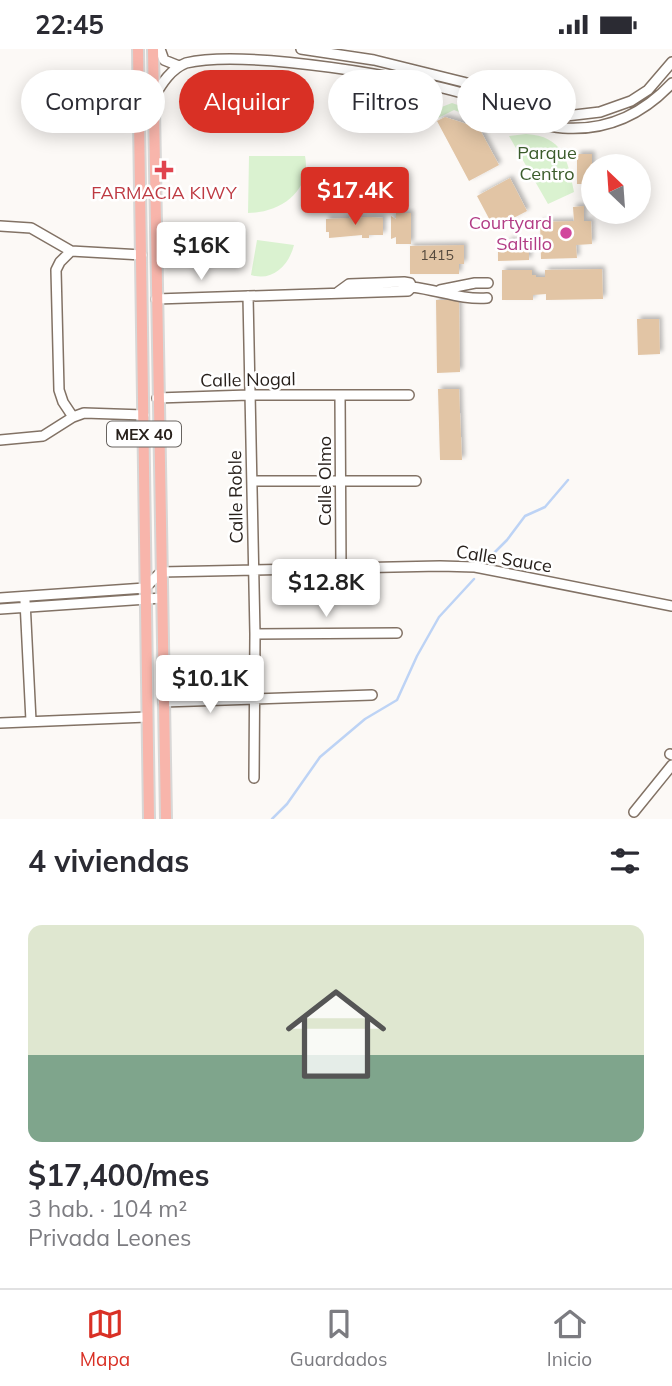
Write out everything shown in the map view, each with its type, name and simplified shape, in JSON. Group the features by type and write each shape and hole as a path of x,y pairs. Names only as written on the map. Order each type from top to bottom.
{"main road":[{"name":"MEX 40","path":"138,49 149,819"},
{"name":"MEX 40","path":"153,49 153,70"},
{"name":"MEX 40","path":"154,133 166,819"}],"street":[{"path":"160,49 164,60 179,66"},
{"path":"301,49 374,61 457,81"},
{"path":"165,79 179,66 201,58 226,55 274,56 328,62 457,92"},
{"path":"576,116 617,107 648,90 672,62"},
{"path":"576,127 602,126 639,111 672,83"},
{"path":"0,236 3,226 36,230 71,251 142,255"},
{"path":"71,251 56,270 59,390 73,417"},
{"path":"156,299 438,290 488,283"},
{"path":"438,290 455,296 487,299"},
{"name":"Calle Roble","path":"247,296 255,634 254,778"},
{"name":"Calle Olmo","path":"340,395 341,567"},
{"name":"Calle Nogal","path":"157,398 409,395"},
{"path":"0,440 43,436 73,417 91,412 144,415"},
{"path":"251,481 416,481"},
{"name":"Calle Sauce","path":"161,572 341,567 475,567 672,606"},
{"path":"0,609 97,602 145,593 161,572"},
{"path":"97,591 97,602"},
{"path":"0,598 97,591 145,593 162,598"},
{"path":"24,596 31,721"},
{"path":"255,634 397,633"},
{"path":"163,702 372,695"},
{"path":"0,723 147,717"},
{"path":"634,812 672,765"}],"green space":[{"path":"452,103 457,105 457,111 443,116 443,106"},
{"name":"Parque Centro","path":"526,134 548,139 562,152 574,192 548,204 509,136"},
{"path":"249,156 305,156 304,180 291,198 282,204 260,212 248,213"},
{"path":"257,240 294,245 284,265 273,274 259,277 251,275"}],"building":[{"path":"443,118 457,121 457,133 482,133 499,165 469,181 443,132"},
{"path":"577,154 581,154 581,184 577,184"},
{"path":"510,178 527,211 494,228 477,196"},
{"name":"Courtyard Saltillo","path":"581,206 581,224 591,224 592,244 576,245 577,258 541,259 540,222 574,221 573,207"},
{"path":"396,213 411,213 411,244 396,244 396,237 391,239 391,216 396,219"},
{"path":"383,218 383,235 369,235 369,238 362,238 362,235 329,238 329,232 326,232 326,219"},
{"path":"513,239 513,242 518,242 517,246 529,246 529,260 498,261 498,246 507,246 507,242"},
{"path":"464,245 464,264 459,264 459,274 410,274 410,246"},
{"path":"602,269 603,299 546,300 546,294 533,295 533,300 502,300 502,270 532,270 532,275 545,277 545,270"},
{"path":"436,300 459,300 460,372 437,373"},
{"path":"637,319 659,319 660,354 638,355"},
{"path":"438,389 459,389 462,460 440,460"}],"waterway":[{"path":"485,562 507,540 525,516 545,507 568,480"},
{"path":"272,819 287,804 320,757 365,719 397,700 439,617 474,579"}],"place":[{"name":"FARMACIA KIWY","path":"164,170"},
{"name":"Courtyard Saltillo","path":"566,233"}]}
